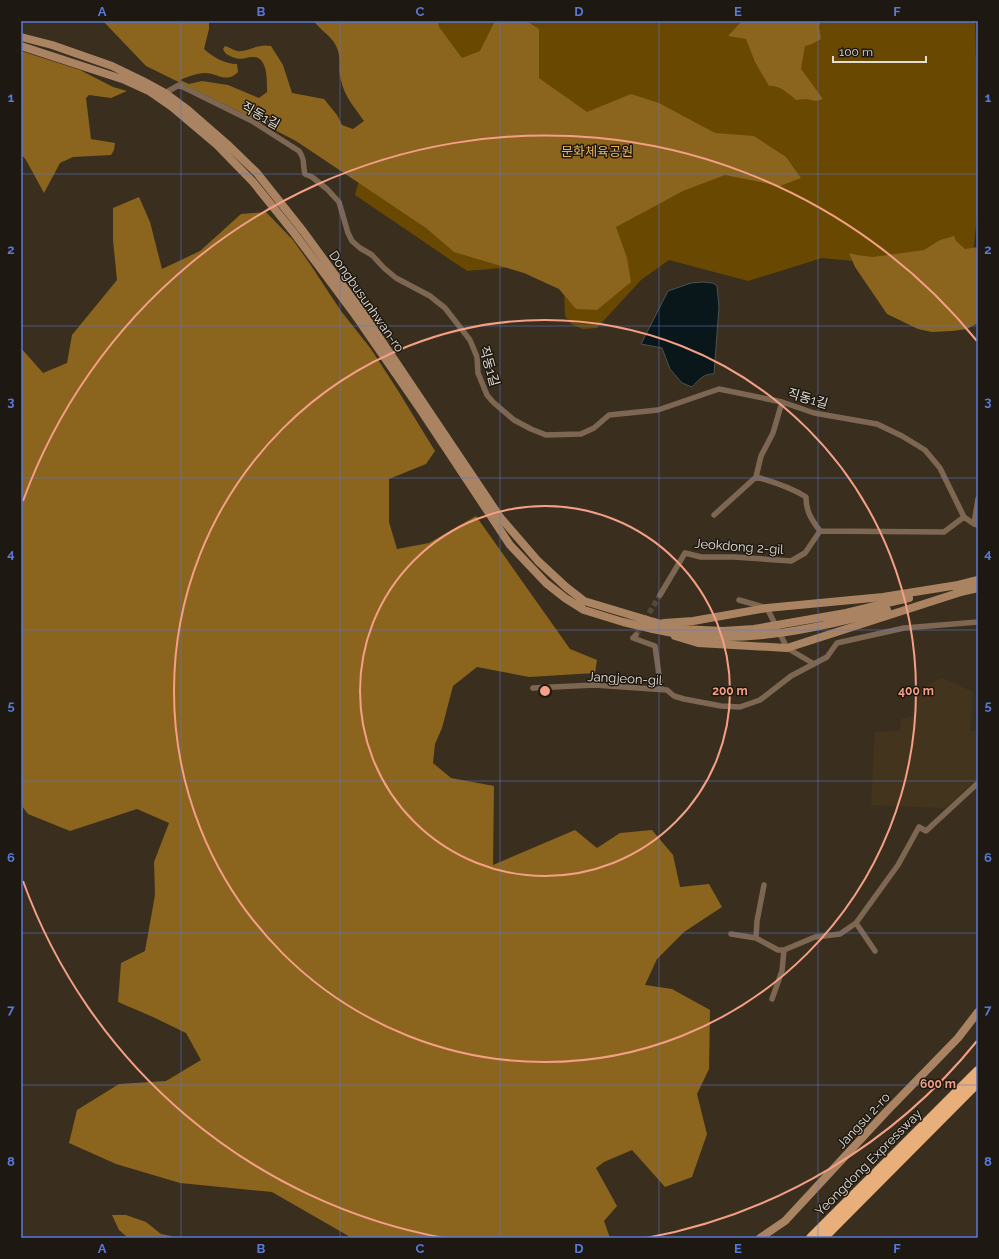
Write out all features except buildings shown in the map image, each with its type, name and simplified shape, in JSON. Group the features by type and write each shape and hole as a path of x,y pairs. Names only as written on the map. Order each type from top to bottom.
{"highway":[{"name":"Yeongdong Expressway","path":"811,1238 978,1071"},
{"name":"Yeongdong Expressway","path":"823,1238 978,1082"}],"street":[{"name":"Dongbusunhwan-ro","path":"21,37 52,45 112,66 143,81 165,93 188,110 228,144 257,173 303,231 363,313 500,517 538,561 566,587 584,601 656,626"},
{"name":"Dongbusunhwan-ro","path":"21,46 125,80 149,91 172,107 217,145 253,182 294,233 353,312 420,409 510,546 546,583 565,598 584,610 623,622 656,626"},
{"name":"직동1길","path":"165,93 179,85 252,121 299,151 304,157 303,168 305,174 312,176 339,202 348,233 352,241 372,255 396,278 430,296 446,308 470,340 477,357 478,373 487,395 514,420 546,435 581,434 594,428 609,415 658,410 719,389 782,402 814,413 877,424 902,436 925,450 940,468 964,517 976,525"},
{"path":"714,515 756,477 761,456 773,433 782,402"},
{"path":"756,477 779,483 796,490 806,497 806,506 811,518 820,531 944,532 964,517"},
{"path":"976,525 978,499"},
{"name":"Jeokdong 2-gil","path":"660,595 686,553 701,557 734,557 791,561 805,553 820,531"},
{"path":"656,626 698,643 787,648 959,589 978,580"},
{"path":"656,626 767,608 978,588"},
{"path":"656,626 688,635 722,638 780,633 825,625 887,607 959,589"},
{"path":"740,600 767,608 787,648 814,664"},
{"name":"Jangjeon-gil","path":"533,688 594,685 667,690 674,696 684,699 721,706 740,707 760,700 791,676 827,657 837,643 904,628 978,622"},
{"path":"636,635 633,638 655,646 661,690"},
{"path":"731,934 756,938 778,950 784,950 815,937 840,934 856,923 898,865 919,827 926,831 978,783"},
{"path":"756,938 757,921 764,885"},
{"path":"856,923 875,951"},
{"path":"772,999 782,971 784,950"},
{"name":"Jangsu 2-ro","path":"760,1238 785,1221 886,1112 958,1038 978,1012"}],"shaded area":[{"path":"691,283 713,283 717,286 719,307 714,374 705,376 692,387 682,383 670,369 662,348 641,344 668,291"},
{"path":"942,678 973,692 970,731 978,731 978,778 945,808 871,805 875,732 900,731 901,719 912,716 916,691"}],"green space":[{"path":"103,21 209,21 209,29 204,49 219,60 237,64 238,72 226,78 205,73 195,74 180,80 189,84 202,81 228,85 259,98 267,92 266,71 262,61 259,58 254,57 241,59 232,57 223,49 225,46 236,51 245,51 266,45 271,46 283,65 292,93 324,99 337,115 342,125 353,129 364,121 350,102 342,86 339,54 335,44 314,21 438,21 439,27 462,58 480,51 495,21 526,21 539,29 539,78 587,112 631,94 659,103 715,133 754,136 786,157 801,178 780,186 725,175 683,191 616,227 627,258 631,282 597,310 576,309 559,289 524,273 454,252 426,228 296,141 146,66"},
{"name":"문화체육공원","path":"402,21 975,21 978,205 971,276 978,317 853,261 822,258 748,281 669,260 641,280 597,328 583,329 571,324 565,316 564,288 525,266 467,271 355,195"},
{"path":"742,21 821,21 819,26 821,39 805,46 801,69 823,99 816,101 806,99 796,100 780,88 769,86 755,62 746,39 728,36"},
{"path":"21,51 80,70 113,87 127,91 111,98 89,95 86,98 91,139 115,143 114,150 111,155 73,157 60,163 44,193 26,160 21,154"},
{"path":"139,197 150,222 162,269 200,251 241,214 266,212 293,240 341,311 371,349 435,451 426,464 389,479 389,522 397,549 429,543 476,516 570,649 597,660 595,673 529,677 477,667 453,686 442,728 435,744 433,763 451,778 494,786 493,865 575,830 597,848 620,833 652,830 673,855 680,887 709,884 722,907 684,932 657,959 645,985 672,989 710,1010 709,1069 697,1094 707,1134 692,1177 665,1187 632,1150 604,1162 596,1168 617,1206 604,1221 610,1238 352,1238 272,1192 180,1183 116,1164 69,1143 77,1110 119,1084 166,1081 201,1060 186,1033 118,1002 121,963 145,951 155,895 154,862 169,823 137,809 70,831 28,814 21,805 21,348 43,373 67,363 72,335 117,280 113,240 113,208"},
{"path":"954,236 956,241 965,249 978,247 978,323 967,329 932,332 918,329 887,314 855,267 849,253 873,257 924,250 940,240"},
{"path":"112,1215 126,1215 146,1222 161,1234 181,1238 128,1238 119,1230"}],"tunnel":[{"path":"636,635 660,595"}]}
